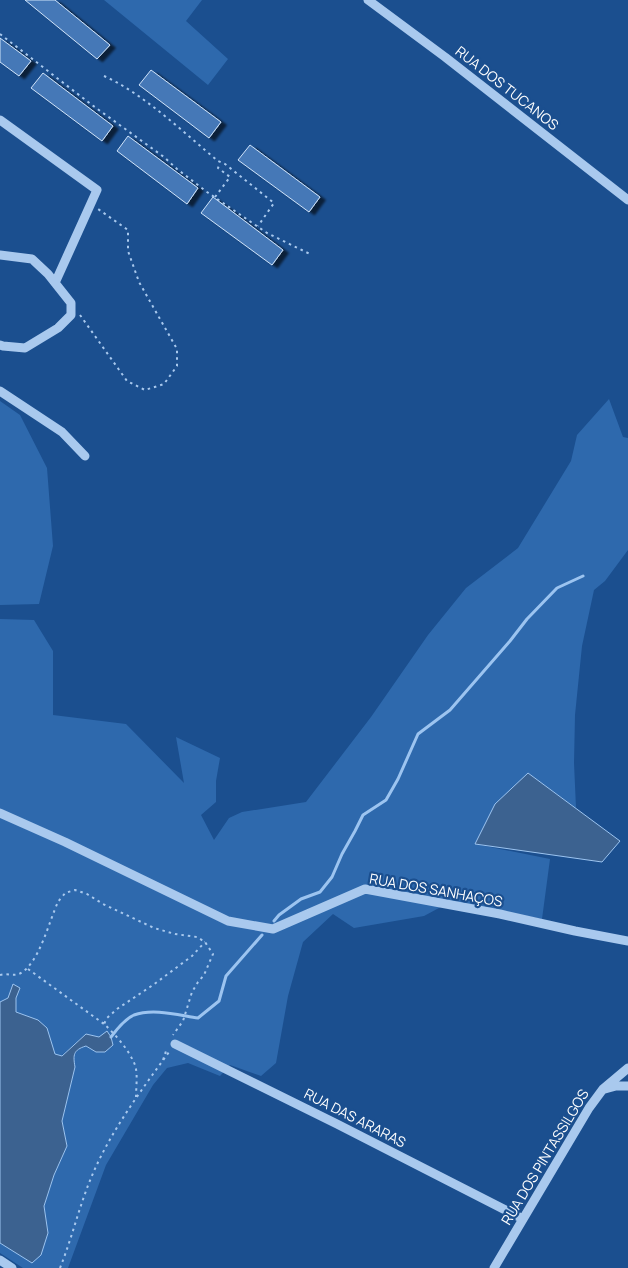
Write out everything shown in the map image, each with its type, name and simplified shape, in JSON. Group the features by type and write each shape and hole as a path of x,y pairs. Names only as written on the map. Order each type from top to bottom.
{"street":[{"name":"RUA DOS TUCANOS","path":"368,0 628,200"},
{"path":"0,120 97,190 55,283"},
{"path":"0,255 32,259 48,274 71,303 71,314 58,328 25,348 3,346 0,344"},
{"path":"0,391 62,432 84,456"},
{"name":"RUA DOS SANHAÇOS","path":"0,813 65,842 228,921 274,929 366,888 628,941"},
{"name":"RUA DAS ARARAS","path":"175,1044 523,1219"},
{"name":"RUA DOS PINTASSILGOS","path":"494,1268 589,1108 603,1089 628,1068"},
{"path":"603,1089 628,1086"},
{"path":"0,1260 12,1268"}],"path":[{"path":"0,34 215,197 267,233 312,255"},
{"path":"104,76 149,104 220,162 274,202 258,226"},
{"path":"215,197 230,177 218,168 220,162"},
{"path":"71,303 127,381 145,390 164,384 177,366 177,349 139,282 128,250 128,230 91,204"},
{"path":"0,975 17,975 28,969 44,938 58,902 65,893 76,890 154,928 175,934 197,937 205,942 213,954 204,974 192,992 183,1021"},
{"path":"104,1024 116,1009 192,956 205,942"},
{"path":"28,969 110,1029 127,1050 135,1067 136,1098"},
{"path":"60,1268 91,1178 104,1151 136,1098 175,1044"}],"shaded area":[{"path":"104,0 202,0 186,21 228,59 208,85"},
{"path":"609,399 623,437 628,438 628,550 605,581 594,590 582,646 575,715 574,763 576,808 528,773 475,844 550,859 542,919 452,901 424,916 354,928 333,914 303,942 288,996 276,1063 261,1076 230,1065 220,1076 188,1063 167,1068 153,1085 106,1165 68,1268 23,1268 0,1253 0,1243 32,1262 48,1233 44,1206 54,1175 67,1146 62,1121 75,1067 74,1056 76,1051 86,1046 96,1052 99,1038 86,1034 61,1056 54,1054 44,1026 34,1019 16,1012 16,998 8,998 0,1002 0,619 34,620 53,651 53,715 126,724 184,783 176,737 220,758 216,781 216,802 201,815 214,840 229,818 242,812 306,802 371,717 428,635 466,588 518,548 571,461 577,435"},
{"path":"0,401 20,415 47,468 53,546 39,604 0,605"},
{"path":"528,773 620,841 602,862 475,844 495,804"},
{"path":"13,984 20,988 16,998 16,1012 38,1020 47,1028 55,1054 62,1056 86,1034 99,1037 107,1031 113,1045 105,1052 96,1052 86,1046 76,1051 75,1067 62,1121 67,1146 54,1175 44,1206 48,1233 41,1255 32,1263 0,1243 0,1002 8,998"}],"building":[{"path":"25,0 55,0 110,45 97,59"},
{"path":"0,38 31,61 19,76 0,62"},
{"path":"151,70 221,122 209,138 139,85"},
{"path":"43,73 113,126 102,141 31,88"},
{"path":"128,136 198,188 187,204 117,151"},
{"path":"250,145 320,197 309,212 238,160"},
{"path":"213,197 283,250 272,265 201,213"}],"waterway":[{"path":"274,921 301,899 320,892 332,877 363,815 386,800 398,779 418,734 450,710 527,619 557,588 583,576"},
{"path":"111,1037 127,1019 141,1013 166,1013 198,1018 219,1001 226,976 262,935"}]}
